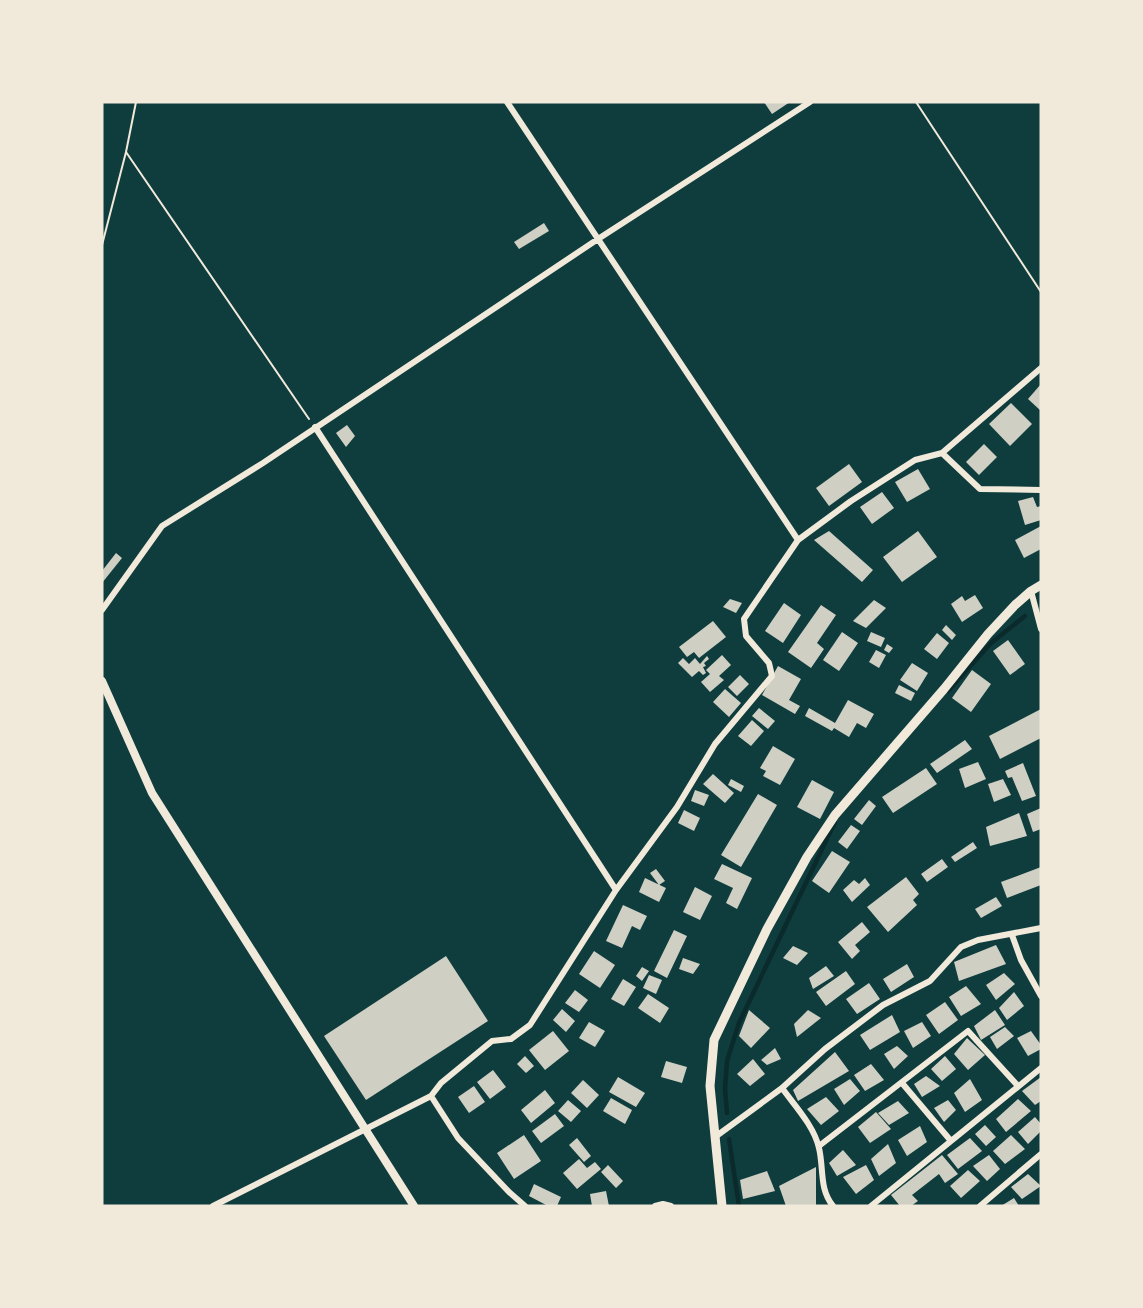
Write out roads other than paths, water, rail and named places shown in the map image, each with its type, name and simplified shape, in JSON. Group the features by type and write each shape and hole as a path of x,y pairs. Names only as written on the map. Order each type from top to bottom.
{"main road":[{"path":"722,1206 710,1086 711,1058 714,1041 767,929 807,857 835,815 944,689 988,634 1031,591 1041,585"}],"street":[{"path":"507,102 798,540"},
{"path":"102,610 162,525 263,463 598,239 810,102"},
{"path":"213,1206 431,1096 441,1083 492,1041 511,1039 530,1025 616,890 677,807 715,744 772,676 769,663 746,636 744,619 798,540 851,501 915,460 942,453 1041,368"},
{"path":"315,427 616,890"},
{"path":"942,453 980,489 1041,490"},
{"path":"1031,591 1041,629"},
{"path":"102,681 152,793 414,1206"},
{"path":"714,1138 782,1088 825,1049 883,1005 930,981 961,947 978,940 1041,928"},
{"path":"1012,935 1021,960 1041,996"},
{"path":"819,1146 968,1031 1018,1086"},
{"path":"871,1206 1041,1068"},
{"path":"902,1083 951,1141"},
{"path":"782,1088 819,1146 825,1197 833,1206"},
{"path":"431,1096 458,1138 525,1206"},
{"path":"980,1206 1041,1154"},
{"path":"655,1206 663,1204 670,1206"}],"waterway":[{"path":"948,691 991,643 1025,616"},
{"path":"727,1113 725,1089 727,1061 739,1023 835,822"},
{"path":"729,1139 739,1206"}]}
